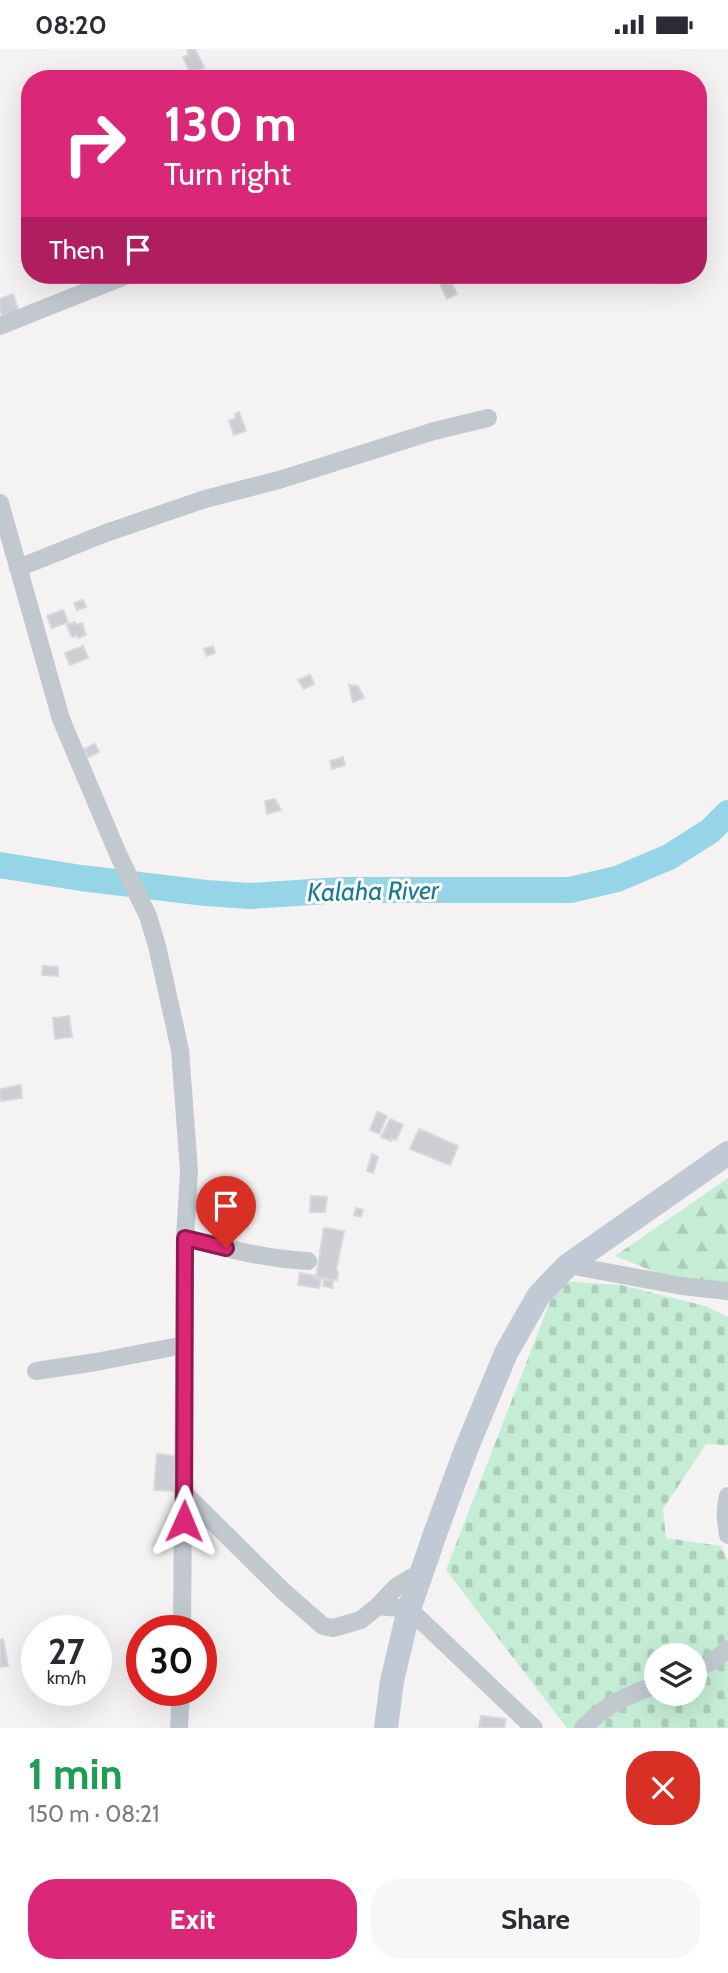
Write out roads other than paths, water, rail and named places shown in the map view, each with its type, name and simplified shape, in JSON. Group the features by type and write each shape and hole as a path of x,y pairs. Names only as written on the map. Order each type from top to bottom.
{"main road":[{"path":"386,1728 392,1681 421,1572 467,1447 506,1353 539,1295 568,1265 728,1153"}],"street":[{"path":"0,325 105,284"},
{"path":"18,568 106,533 205,499 279,480 434,431 488,418"},
{"path":"0,503 61,719 118,854 148,916 158,946 180,1050 189,1171 185,1238 182,1615"},
{"path":"185,1238 246,1254 308,1261"},
{"path":"568,1265 682,1286 728,1291"},
{"path":"36,1371 184,1345"},
{"path":"185,1494 283,1591 323,1626 333,1628 361,1620 396,1587 421,1572"},
{"path":"728,1496 728,1535"},
{"path":"378,1606 409,1609 534,1728"},
{"path":"707,1664 728,1649"},
{"path":"583,1728 612,1703 644,1689"},
{"path":"179,1728 180,1706"}],"waterway":[{"name":"Kalaha River","path":"0,865 81,878 250,896 342,890 570,890 617,879 669,857 710,831 728,813"}]}
